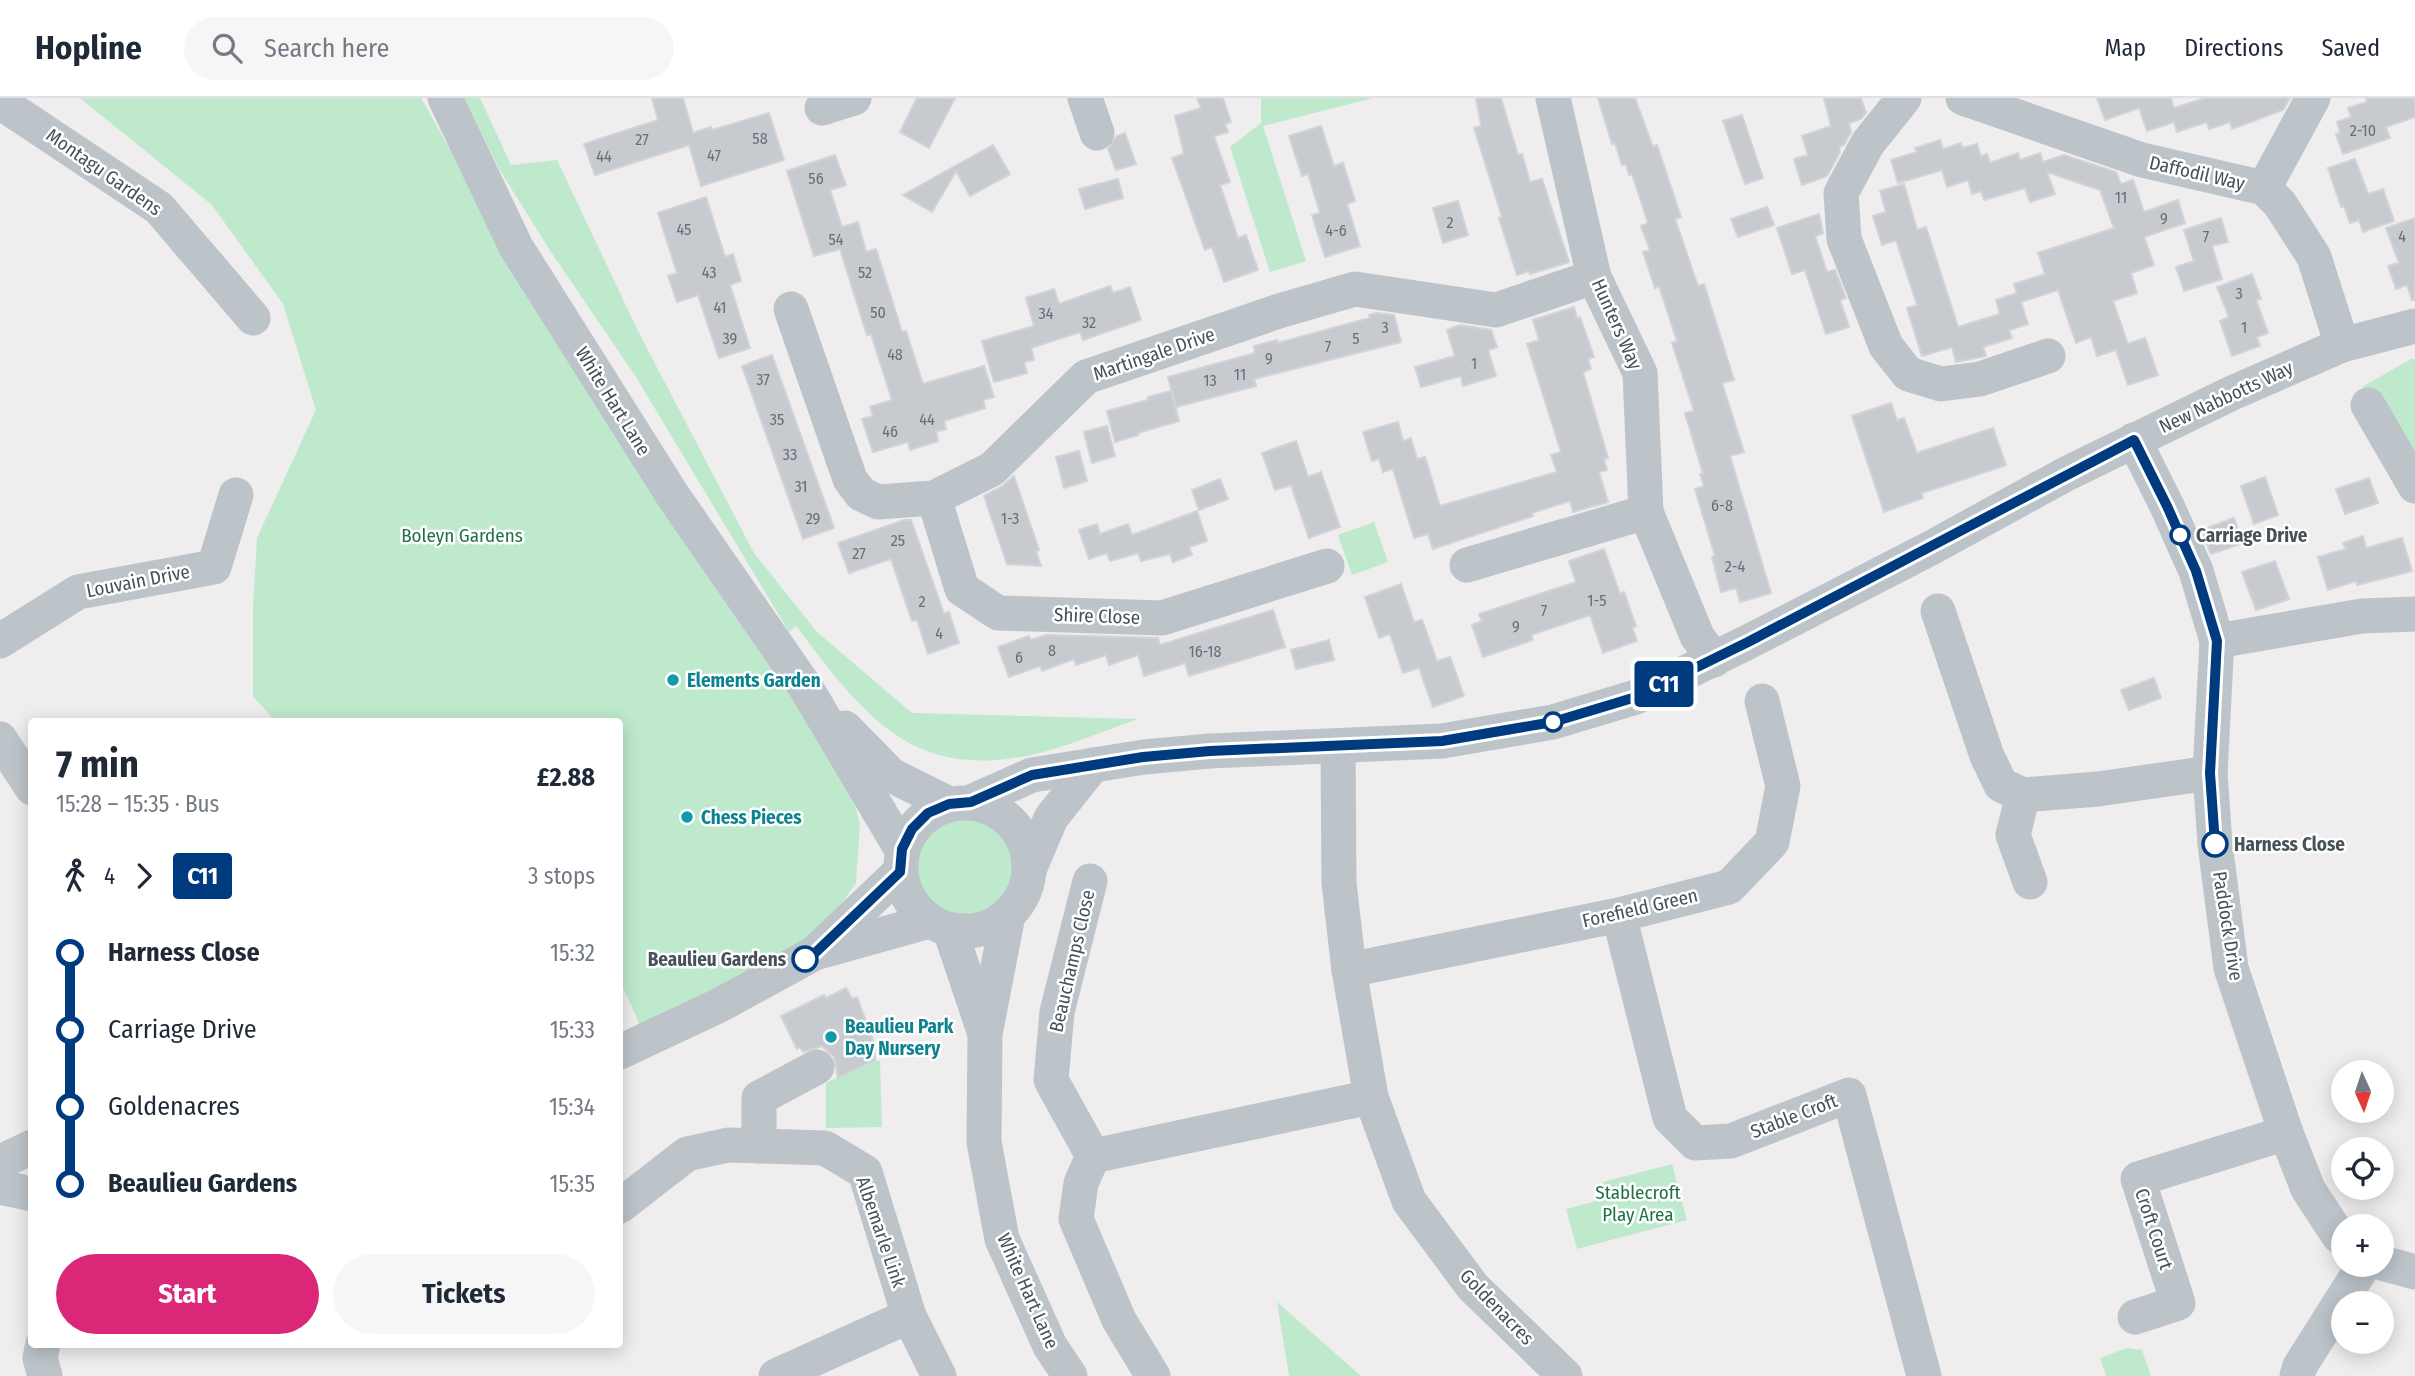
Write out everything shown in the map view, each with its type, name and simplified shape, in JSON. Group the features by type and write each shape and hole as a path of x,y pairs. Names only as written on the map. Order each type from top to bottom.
{"street":[{"name":"White Hart Lane","path":"445,98 516,247 673,496 806,688 901,860"},
{"path":"1085,98 1097,133"},
{"name":"Hunters Way","path":"1553,98 1594,277 1640,373 1646,512 1697,636 1714,660"},
{"path":"1903,98 1868,143 1840,193 1844,239 1886,346 1908,374 1941,384 1980,379 2048,356"},
{"name":"Daffodil Way","path":"1963,98 2142,160 2264,188 2280,204 2314,257 2342,345"},
{"path":"2264,188 2313,98"},
{"name":"Montagu Gardens","path":"0,102 159,208 253,318"},
{"name":"Martingale Drive","path":"791,309 850,479 861,494 878,502 934,498 992,469 1086,377 1233,327 1355,289 1496,310 1594,277"},
{"name":"New Nabbotts Way","path":"960,803 1032,775 1093,765 1210,751 1442,741 1553,722 1636,697 1714,660 2134,440 2342,345 2415,326"},
{"path":"2368,405 2415,486"},
{"name":"Paddock Drive","path":"2134,440 2196,571 2217,641 2210,773 2215,844 2231,968 2286,1133 2308,1189 2331,1224"},
{"name":"Louvain Drive","path":"0,641 78,592 214,567 236,495"},
{"name":"Shire Close","path":"934,498 962,589 998,613 1162,618 1327,566"},
{"path":"1467,565 1646,512"},
{"path":"1938,611 1987,756 2001,785 2023,795 2098,789 2210,773"},
{"path":"2217,641 2362,616 2415,614"},
{"name":"White Hart Lane","path":"806,688 891,775 960,803"},
{"name":"Forefield Green","path":"1349,970 1619,915 1729,887 1772,842 1783,786 1762,701"},
{"path":"0,739 28,782"},
{"name":"Goldenacres","path":"1338,746 1339,883 1349,970 1371,1097 1409,1201 1473,1287 1565,1376"},
{"path":"901,860 905,893 913,906 940,925 967,932 989,927 1008,915 1024,892 1029,870 1051,818 1093,765"},
{"path":"2023,795 2012,835 2030,882"},
{"path":"815,953 901,860 912,829 928,813 960,803 993,808 1008,819 1022,836 1029,858 1029,870"},
{"name":"Beauchamps Close","path":"1090,881 1057,1012 1051,1080 1093,1156"},
{"name":"White Hart Lane","path":"1008,915 985,1034 984,1142 1002,1239 1049,1346 1070,1376"},
{"name":"Stable Croft","path":"1619,915 1670,1118 1695,1143 1731,1140 1849,1095 1924,1376"},
{"name":"White Hart Lane","path":"940,925 985,1034"},
{"path":"623,1047 719,1006 815,953 940,925"},
{"path":"759,1146 759,1098 817,1067"},
{"path":"1153,1376 1119,1320 1076,1219 1081,1183 1093,1156 1371,1097"},
{"name":"Croft Court","path":"2135,1317 2178,1303 2138,1179 2286,1133"},
{"name":"Albemarle Link","path":"623,1204 687,1154 728,1145 825,1148 865,1172 909,1316 939,1376"},
{"path":"0,1162 28,1149"},
{"path":"0,1187 28,1193"},
{"path":"2394,1266 2415,1272"},
{"path":"2297,1376 2356,1277"},
{"path":"776,1376 909,1316"},
{"path":"42,1348 40,1358 45,1376"}],"green space":[{"name":"Boleyn Gardens","path":"80,98 421,98 556,338 849,782 860,824 856,883 813,945 645,1036 623,988 623,718 272,718 253,696 253,605 257,538 316,410 283,304 212,205"},
{"path":"464,98 480,98 511,165 557,160 638,331 754,553 817,632 912,713 1138,719 1044,752 989,760 952,758 920,748 892,732 867,711 843,686 796,626 789,632 636,377 551,252 499,169"},
{"path":"1261,98 1373,98 1263,126 1306,261 1270,272 1230,147 1261,123"},
{"path":"2415,359 2415,474 2362,387"},
{"path":"1374,522 1388,562 1352,575 1338,535"},
{"path":"955,817 975,817 1001,831 1012,848 1015,867 1012,886 1001,903 975,917 955,917 937,909 923,895 915,877 915,857 923,839 937,825"},
{"path":"875,1060 880,1061 882,1127 826,1128 826,1083"},
{"name":"Stablecroft Play Area","path":"1672,1164 1687,1220 1577,1249 1566,1209 1607,1198 1603,1182"},
{"path":"1277,1302 1361,1376 1289,1376"},
{"path":"2127,1348 2142,1350 2151,1376 2106,1376 2100,1358"}],"building":[{"path":"652,98 683,98 693,133 769,113 784,160 701,186 689,145 595,175 584,144 658,120"},
{"path":"917,98 955,98 929,148 900,132"},
{"path":"1197,98 1223,98 1231,122 1225,124 1228,132 1214,136 1230,182 1220,185 1238,238 1246,235 1258,270 1224,282 1212,247 1205,250 1172,158 1184,154 1175,116 1201,108"},
{"path":"1476,98 1501,98 1518,155 1522,154 1530,182 1542,179 1569,262 1530,274 1529,271 1517,275 1474,128 1481,126"},
{"path":"1598,98 1635,98 1653,147 1657,145 1681,217 1675,219 1698,286 1704,284 1734,380 1722,383 1744,452 1730,456 1771,593 1740,602 1736,588 1721,592 1712,557 1715,556 1695,489 1704,486 1685,413 1694,411 1672,343 1677,341 1659,286 1655,288 1643,252 1650,250 1641,226 1648,223 1632,174 1629,175 1626,164 1622,165 1615,143 1612,144"},
{"path":"1824,98 1861,98 1866,113 1861,119 1849,123 1851,132 1844,145 1839,147 1840,152 1827,176 1802,185 1794,159 1808,155 1802,136 1831,126"},
{"path":"2097,98 2171,98 2174,108 2205,98 2290,98 2283,110 2232,129 2230,122 2209,129 2207,122 2177,132 2174,122 2147,131 2139,108 2105,120"},
{"path":"2366,98 2415,98 2415,117 2386,127 2390,138 2343,154 2336,134 2340,133 2337,122 2351,117 2348,108 2367,102"},
{"path":"1742,115 1763,178 1745,184 1723,121"},
{"path":"1321,126 1334,166 1343,163 1355,201 1347,204 1360,246 1325,257 1312,215 1320,213 1308,174 1302,176 1289,136"},
{"path":"1125,133 1136,164 1116,170 1108,149 1117,136"},
{"path":"1940,140 1943,149 1961,143 1962,148 1977,144 1981,156 1987,154 1990,163 2018,153 2020,160 2040,153 2043,162 2064,155 2116,172 2121,184 2133,180 2144,212 2178,200 2185,223 2144,237 2154,265 2131,273 2137,293 2113,301 2128,344 2145,338 2158,375 2128,385 2116,350 2097,356 2091,337 2076,343 2058,290 2021,302 2028,324 2009,330 2012,338 1983,347 1986,356 1956,362 1952,347 1922,356 1907,308 1917,305 1896,240 1882,245 1873,216 1886,212 1880,191 1904,184 1917,230 1926,227 1958,327 2000,314 1996,300 2017,293 2014,284 2045,274 2038,253 2114,228 2100,190 2047,172 2055,194 2030,202 2025,188 1984,200 1981,191 1972,194 1968,180 1947,187 1942,170 1898,183 1891,160 1917,152 1915,148"},
{"path":"993,145 1010,174 970,196 956,171 932,212 903,195"},
{"path":"835,155 846,185 830,190 842,227 858,222 866,252 876,249 902,332 906,331 923,384 984,366 994,397 983,400 985,408 944,421 946,429 936,432 938,441 910,450 908,442 873,452 862,419 873,416 870,407 892,400 871,334 867,335 840,249 814,256 787,171"},
{"path":"2355,159 2368,194 2383,189 2394,221 2363,232 2359,220 2350,223 2344,206 2341,207 2328,168"},
{"path":"1118,179 1123,198 1085,209 1079,189"},
{"path":"706,197 725,257 733,254 741,281 730,285 750,348 719,358 698,295 677,302 668,276 677,273 658,213"},
{"path":"1458,201 1468,235 1443,243 1433,208"},
{"path":"1767,207 1774,225 1738,237 1731,219"},
{"path":"1819,214 1823,233 1815,236 1827,272 1835,270 1846,298 1840,300 1849,327 1826,334 1805,270 1792,274 1777,228"},
{"path":"2221,218 2228,242 2212,246 2222,279 2184,291 2176,267 2194,261 2184,230"},
{"path":"2415,218 2415,300 2412,300 2407,285 2396,289 2388,266 2399,263 2386,228"},
{"path":"2252,274 2261,299 2256,300 2268,333 2257,337 2260,346 2232,356 2220,321 2229,317 2217,287"},
{"path":"1110,286 1113,293 1130,287 1141,320 1083,340 1080,332 1031,348 1034,360 1024,362 1027,373 994,382 982,341 1034,326 1026,298 1054,289 1059,304"},
{"path":"1574,307 1594,357 1588,359 1591,369 1583,372 1608,458 1604,459 1607,470 1599,472 1608,502 1573,512 1570,501 1433,549 1428,534 1414,538 1393,469 1383,472 1379,459 1372,461 1363,432 1398,422 1403,441 1411,438 1417,459 1425,457 1440,506 1557,472 1551,455 1561,452 1527,344 1539,340 1533,320"},
{"path":"1369,315 1394,315 1401,342 1254,379 1256,386 1176,407 1168,377 1255,353 1254,346 1277,340 1278,343 1370,318"},
{"path":"1460,325 1491,330 1497,347 1488,350 1496,376 1463,386 1461,376 1421,387 1415,367 1455,356 1447,330"},
{"path":"772,355 834,528 803,539 742,366"},
{"path":"1171,391 1179,421 1115,442 1107,411"},
{"path":"1891,403 1897,420 1904,418 1917,453 1993,428 2006,465 1922,493 1923,498 1884,512 1852,416"},
{"path":"1107,426 1115,456 1092,463 1084,432"},
{"path":"1296,441 1308,477 1321,472 1340,527 1309,538 1291,485 1275,490 1262,453"},
{"path":"1079,451 1087,481 1064,488 1056,457"},
{"path":"1014,476 1039,550 1036,551 1041,566 1007,564 984,496"},
{"path":"2265,477 2278,515 2254,524 2241,486"},
{"path":"2369,478 2378,503 2345,514 2336,489"},
{"path":"1220,479 1228,499 1199,510 1192,490"},
{"path":"1197,511 1207,541 1189,547 1192,555 1173,562 1170,554 1141,561 1138,553 1110,561 1107,553 1089,559 1079,530 1097,524 1100,534 1128,524 1132,535"},
{"path":"2234,518 2243,543 2211,554 2201,530"},
{"path":"904,520 911,520 944,614 949,612 959,643 928,654 917,620 912,621 891,559 849,573 838,543"},
{"path":"2363,536 2366,548 2402,538 2412,571 2357,585 2356,581 2328,590 2318,557 2346,549 2343,543"},
{"path":"1604,549 1620,594 1624,592 1636,626 1632,627 1637,641 1603,653 1590,615 1531,635 1533,640 1483,657 1472,625 1482,621 1479,614 1576,582 1569,561"},
{"path":"2275,561 2289,599 2256,610 2242,572"},
{"path":"1401,584 1414,622 1422,620 1437,661 1450,657 1464,696 1433,707 1419,668 1403,673 1390,634 1379,638 1365,597"},
{"path":"1273,610 1285,647 1189,676 1185,663 1144,676 1138,655 1109,665 1106,655 1076,665 1074,659 1042,671 1040,666 1009,677 998,647 1029,636 1030,640 1046,635 1158,638 1160,645"},
{"path":"1329,640 1334,660 1296,669 1291,650"},
{"path":"2154,678 2161,698 2129,710 2121,690"},
{"name":"Beaulieu Park Day Nursery","path":"846,988 852,999 857,997 874,1043 875,1060 838,1078 834,1057 822,1046 803,1052 800,1047 797,1049 781,1016 824,995 826,998"}],"bus line":[{"name":"C11","path":"805,959 815,953 900,872 902,849 912,829 928,813 949,804 971,802 1032,775 1143,757 1210,751 1442,741 1553,722 1636,697 1714,660 2134,440 2196,571 2217,641 2210,773 2215,844"}],"place":[{"name":"Carriage Drive","path":"2180,535"},
{"name":"Elements Garden","path":"673,680"},
{"name":"Chess Pieces","path":"687,817"},
{"name":"Harness Close","path":"2215,844"},
{"name":"Beaulieu Gardens","path":"805,959"},
{"name":"Beaulieu Park Day Nursery","path":"831,1037"}]}
